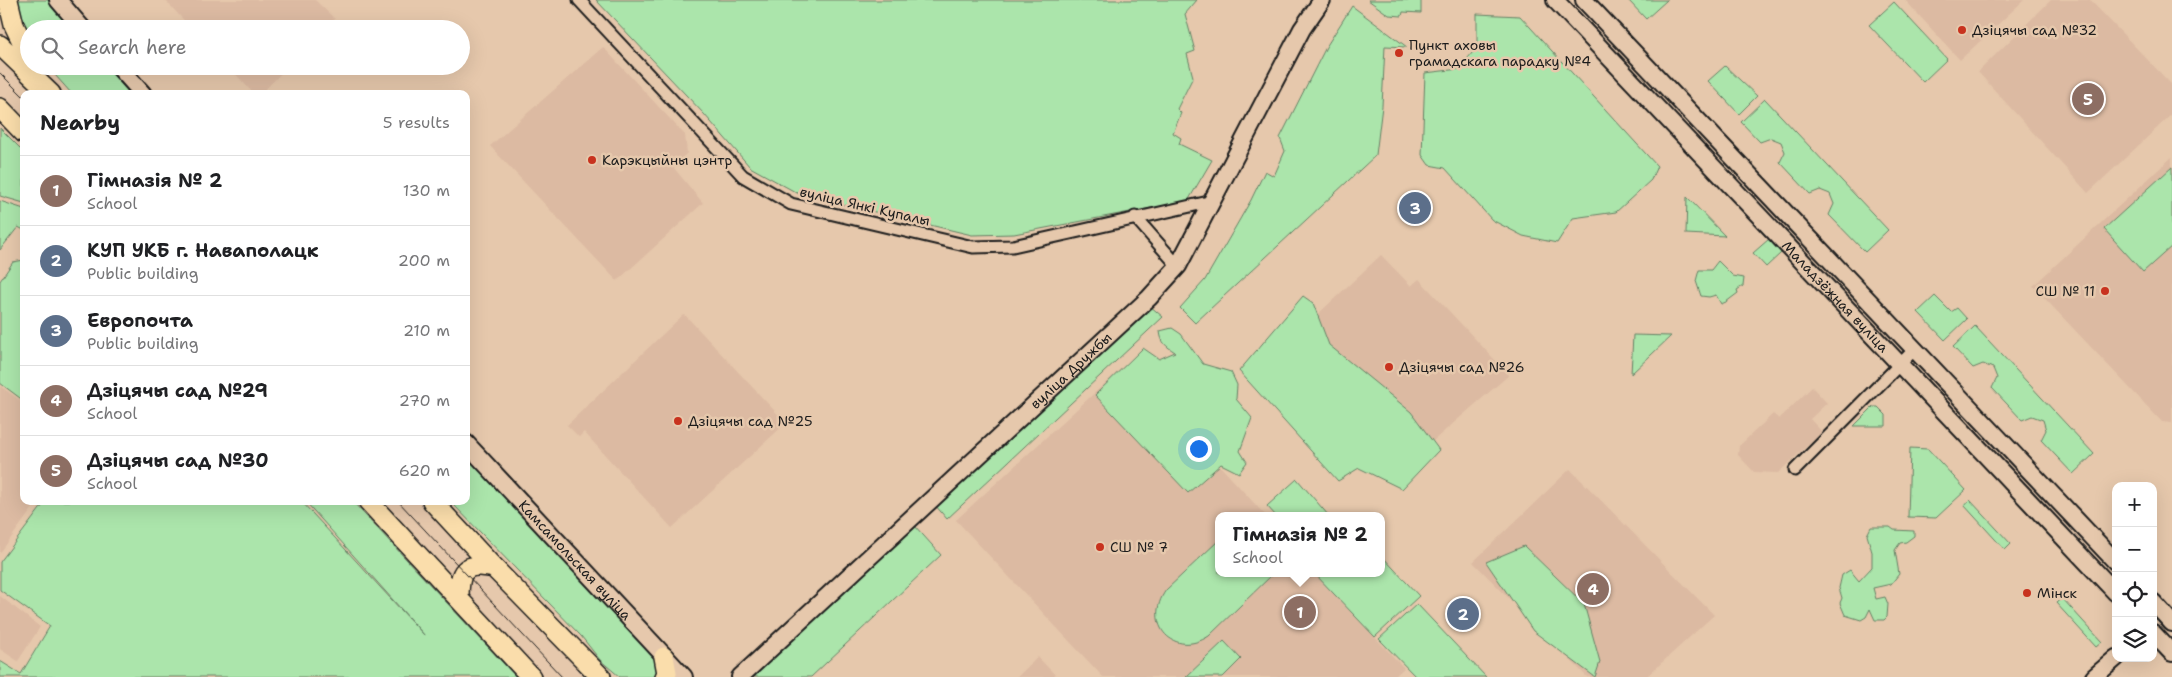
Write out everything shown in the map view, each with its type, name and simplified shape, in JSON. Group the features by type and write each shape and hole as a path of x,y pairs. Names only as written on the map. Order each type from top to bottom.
{"main road":[{"path":"8,0 14,25 20,37"},
{"path":"58,0 75,20"},
{"name":"вуліца Дружбы","path":"740,677 1149,298 1178,266 1302,29 1322,0"},
{"name":"Маладзёжная вуліца","path":"1555,0 1898,365 2112,589"},
{"name":"Маладзёжная вуліца","path":"1584,0 2112,558"},
{"path":"0,45 20,64"},
{"path":"32,75 48,90"},
{"path":"39,75 48,90"},
{"path":"126,75 139,90"},
{"path":"0,108 20,130"},
{"name":"Камсамольская вуліца","path":"470,447 684,677"},
{"path":"372,505 531,677"},
{"path":"436,505 494,568 601,677"},
{"path":"459,599 459,582 464,571 477,564 494,568"},
{"path":"2157,637 2172,653"},
{"path":"664,657 667,673 665,677"},
{"path":"2094,677 2112,661"}],"street":[{"name":"вуліца Янкі Купалы","path":"579,0 743,176 791,204 973,247 1013,246 1135,217 1213,201"},
{"path":"1135,217 1178,266"},
{"path":"1795,470 1915,348"}],"shaded area":[{"path":"165,0 315,0 335,19 334,20 184,20"},
{"name":"Дзіцячы сад №32","path":"1905,0 2024,0 1960,60"},
{"path":"2051,0 2090,0 2172,85 2172,114 2088,193 1978,72"},
{"name":"Карэкцыйны цэнтр","path":"603,47 685,135 687,153 673,167 703,203 617,281 490,146"},
{"path":"236,75 279,75 265,90 250,90"},
{"name":"СШ № 11","path":"2172,157 2172,423 2162,422 2033,286"},
{"name":"Дзіцячы сад №26","path":"1381,255 1411,286 1419,279 1509,375 1388,480 1270,359"},
{"name":"Дзіцячы сад №25","path":"683,315 786,423 672,528 584,432 579,437 567,425"},
{"name":"СШ № 7","path":"1126,364 1262,512 1215,512 1215,577 1318,577 1404,668 1394,677 1103,677 956,520"},
{"path":"0,386 20,400 20,505 35,505 0,553"},
{"path":"1812,387 1827,403 1810,419 1822,432 1778,473 1754,472 1738,455 1739,446 1773,414 1779,419"},
{"path":"1570,469 1714,615 1646,677 1587,677 1473,562"},
{"path":"0,596 40,627 18,661 0,649"},
{"path":"1038,657 1057,677 1017,677"}],"green space":[{"path":"13,0 52,0 68,20 20,20"},
{"path":"596,0 1197,0 1185,14 1195,51 1187,54 1193,77 1177,109 1181,113 1173,133 1181,138 1179,144 1212,160 1188,201 1014,234 972,235 799,194 750,167 704,114"},
{"path":"1368,0 1421,0 1421,13 1403,12 1402,16 1389,15"},
{"path":"1628,0 1667,0 1646,19"},
{"path":"1894,2 1947,59 1923,82 1869,25"},
{"path":"1352,6 1407,47 1385,46 1382,106 1376,155 1195,323 1180,308 1205,280 1251,200 1265,171 1274,176 1285,151 1280,138 1326,47"},
{"path":"1477,14 1520,16 1657,166 1651,180 1616,212 1573,218 1557,243 1523,236 1492,220 1445,168 1429,165 1422,155 1425,73 1459,69 1477,47"},
{"path":"1725,66 1757,96 1739,114 1708,81"},
{"path":"55,75 118,75 132,90 68,90"},
{"path":"1765,99 1888,230 1865,252 1829,215 1834,204 1830,194 1820,190 1810,194 1780,162 1785,152 1781,142 1771,138 1760,142 1741,122"},
{"path":"0,128 20,148 20,202 0,196"},
{"path":"2172,167 2172,246 2143,272 2104,229"},
{"path":"1687,197 1725,236 1686,234"},
{"path":"0,201 20,208 20,228 18,227 0,250"},
{"path":"1769,239 1775,239 1781,246 1781,253 1766,267 1753,253"},
{"path":"20,261 20,398 0,383 0,281 13,262"},
{"path":"1718,261 1733,276 1744,278 1743,286 1737,290 1738,293 1721,304 1716,295 1709,297 1701,296 1696,281 1699,270 1711,270"},
{"path":"1303,296 1313,303 1329,345 1411,412 1439,450 1402,489 1359,468 1338,481 1239,371"},
{"path":"1935,296 1951,312 1957,308 1967,319 1945,340 1918,312"},
{"path":"1150,306 1163,317 947,519 935,505"},
{"path":"1975,326 2094,454 2073,474 2041,440 2046,430 2043,420 2032,416 2022,420 1992,388 1997,378 1993,368 1983,364 1973,368 1953,347"},
{"path":"1172,328 1181,334 1203,364 1231,372 1237,385 1236,399 1252,418 1240,451 1247,462 1239,473 1221,464 1188,493 1095,395 1143,348 1159,359 1175,352 1164,344 1160,331"},
{"path":"1633,335 1671,336 1631,374"},
{"path":"1873,407 1878,407 1886,415 1886,426 1854,426"},
{"path":"1910,448 1928,449 1966,490 1936,518 1908,517"},
{"path":"470,459 658,659 661,667 656,677 620,677 600,660 581,636 454,505 470,505"},
{"path":"1297,479 1326,512 1272,512 1267,506"},
{"path":"1970,500 2011,544 2005,550 1964,505"},
{"path":"43,505 305,505 425,636 309,505 356,505 516,677 0,677 0,661 21,674 50,626 0,590 0,562"},
{"path":"914,525 941,555 811,677 749,677"},
{"path":"1871,527 1890,527 1894,530 1914,531 1914,536 1906,542 1900,543 1895,550 1899,574 1891,584 1873,588 1876,599 1885,597 1888,604 1887,617 1884,620 1875,620 1870,609 1866,617 1861,620 1845,615 1840,603 1842,598 1839,588 1842,575 1850,570 1859,581 1872,567 1872,552 1867,535"},
{"path":"1215,544 1215,577 1270,577 1209,636 1196,642 1184,643 1174,641 1165,634 1160,626 1158,615 1160,603 1166,590"},
{"path":"1524,546 1584,604 1600,662 1595,677 1533,631 1486,562"},
{"path":"1385,559 1419,596 1375,637 1318,577 1385,577"},
{"path":"2062,598 2102,642 2096,647 2056,603"},
{"path":"1417,604 1486,677 1416,677 1379,639"},
{"path":"1224,641 1241,659 1223,677 1186,677"}],"tram line":[{"path":"0,73 20,93"},
{"path":"402,505 562,677"}],"place":[{"name":"Дзіцячы сад №32","path":"1962,30"},
{"name":"Пункт аховы грамадскага парадку №4","path":"1399,53"},
{"name":"Дзіцячы сад №30","path":"2088,99"},
{"name":"Карэкцыйны цэнтр","path":"592,160"},
{"name":"Европочта","path":"1415,208"},
{"name":"СШ № 11","path":"2105,291"},
{"name":"Дзіцячы сад №26","path":"1389,367"},
{"name":"Дзіцячы сад №25","path":"678,421"},
{"name":"СШ № 7","path":"1100,547"},
{"name":"Дзіцячы сад №29","path":"1593,589"},
{"name":"Мінск","path":"2027,593"},
{"name":"Гімназія № 2","path":"1300,612"},
{"name":"КУП УКБ г. Наваполацк","path":"1463,614"}]}
